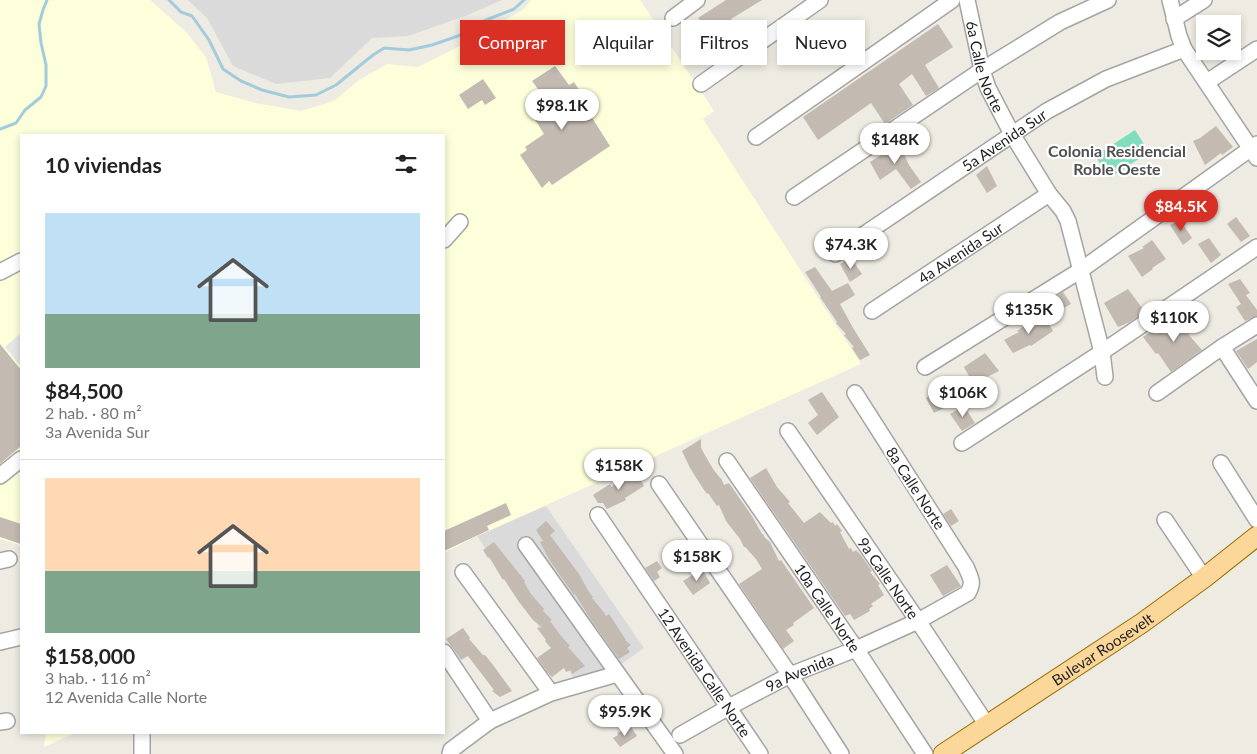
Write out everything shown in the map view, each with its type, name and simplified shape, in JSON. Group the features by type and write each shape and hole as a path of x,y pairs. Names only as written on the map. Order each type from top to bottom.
{"main road":[{"name":"Bulevar Roosevelt","path":"943,754 1142,623 1204,578 1257,536"}],"street":[{"path":"673,18 697,0"},
{"path":"701,84 820,0"},
{"path":"756,137 952,0"},
{"name":"6a Calle Norte","path":"967,0 982,70 988,88 1012,134 1068,221 1102,352 1105,377"},
{"path":"794,197 982,70 1060,22 1108,0"},
{"path":"925,367 1081,270 1255,150 1184,49 1170,0"},
{"path":"1174,19 1204,0"},
{"name":"5a Avenida Sur","path":"835,254 1047,111 1106,79 1184,49"},
{"path":"1207,82 1257,49"},
{"name":"4a Avenida Sur","path":"872,311 1049,194"},
{"path":"445,239 460,222"},
{"path":"962,443 1102,352 1257,246"},
{"path":"0,272 20,262"},
{"path":"1157,393 1257,325"},
{"path":"1222,347 1257,401"},
{"name":"8a Calle Norte","path":"855,393 966,568 972,580 972,585"},
{"name":"9a Calle Norte","path":"788,431 918,621 986,725"},
{"path":"0,476 20,460"},
{"name":"10a Calle Norte","path":"727,462 856,649 925,754"},
{"path":"1221,463 1257,520"},
{"path":"659,484 790,675 841,754"},
{"name":"12 Avenida Calle Norte","path":"598,515 760,754"},
{"path":"1165,520 1204,578"},
{"path":"526,545 675,754"},
{"path":"463,572 551,693"},
{"name":"9a Avenida","path":"680,735 728,707 790,675 856,649 918,621 968,593 972,585"},
{"path":"0,642 20,637"},
{"path":"445,654 490,721"},
{"path":"450,754 451,750 490,721 551,693 617,674"},
{"path":"142,734 142,754"}],"shaded area":[{"path":"0,0 150,0 186,32 206,57 216,92 255,103 301,111 334,101 359,80 387,64 418,67 460,46 460,65 565,65 565,20 506,20 524,9 531,0 640,0 653,20 575,20 575,65 671,65 671,46 681,62 681,65 683,65 714,111 703,119 861,364 477,536 445,552 445,134 20,134 19,545 0,539"},
{"path":"188,0 502,0 468,15 408,36 372,38 330,78 276,84 233,66 207,18"},
{"path":"20,334 20,366 5,347"},
{"path":"546,506 644,648 617,667 577,683 477,536"},
{"path":"46,734 73,734 44,747"}],"green space":[{"path":"1135,130 1149,152 1110,178 1095,156"}],"building":[{"path":"726,0 762,0 732,20 700,20 698,18"},
{"path":"938,24 953,47 925,65 939,88 926,96 912,74 899,84 913,105 885,124 871,103 818,140 803,117"},
{"path":"555,66 569,85 574,82 585,99 582,102 610,146 552,185 549,181 542,188 520,155 527,150 525,147 544,134 532,115 537,111 536,109 545,104 544,101 546,100 532,81"},
{"path":"483,79 496,98 485,105 482,100 468,109 459,95"},
{"path":"1216,126 1233,147 1205,165 1193,141"},
{"path":"898,141 909,165 921,182 911,189 896,169 880,180 870,162 886,152 884,149"},
{"path":"987,166 997,186 987,193 976,175"},
{"path":"1236,217 1250,236 1241,242 1227,224"},
{"path":"1180,220 1192,238 1183,245 1170,225"},
{"path":"1209,238 1221,255 1211,263 1198,244"},
{"path":"1152,240 1166,259 1142,277 1128,256 1144,248 1142,247"},
{"path":"851,258 862,274 850,282 840,264"},
{"path":"815,267 832,291 848,283 855,295 840,304 870,355 860,360 852,348 854,347 844,335 846,334 836,323 805,272"},
{"path":"1240,279 1250,293 1246,295 1257,310 1257,316 1245,321 1236,307 1241,304 1228,284"},
{"path":"1128,289 1145,312 1118,327 1104,303"},
{"path":"1063,292 1071,304 1051,315 1042,305"},
{"path":"1043,314 1053,331 1031,346 1013,353 1004,340 1019,332 1017,331"},
{"path":"1185,315 1195,330 1188,334 1202,350 1171,372 1158,353 1156,354 1143,337 1153,330 1156,334"},
{"path":"1257,339 1257,362 1248,369 1236,351"},
{"path":"0,344 20,369 20,447 0,464"},
{"path":"985,353 999,371 985,378 986,380 974,385 964,367"},
{"path":"936,391 946,407 934,413 926,398"},
{"path":"822,392 839,417 817,435 808,423 818,415 808,400"},
{"path":"964,406 975,423 962,431 950,414"},
{"path":"701,439 701,448 713,469 724,485 729,483 762,534 770,542 779,561 781,560 814,608 786,630 794,641 783,649 739,584 762,569 726,521 719,505 717,506 702,487 682,451"},
{"path":"766,468 777,487 790,502 788,503 804,523 820,512 831,523 833,522 835,526 837,524 849,549 851,548 853,552 856,550 861,555 872,571 870,572 880,584 878,585 884,595 871,604 873,606 869,609 870,611 854,620 850,614 845,616 750,478"},
{"path":"636,472 644,486 625,498 626,500 607,509 603,503 598,503 593,495 610,484 612,487 623,477 625,481"},
{"path":"506,503 511,515 487,526 489,530 445,551 445,531"},
{"path":"951,509 959,521 951,526 943,514"},
{"path":"0,517 20,524 20,544 0,537"},
{"path":"546,521 555,531 550,535 579,574 592,598 606,616 609,614 625,640 631,645 627,648 630,652 619,659 550,561 540,542 543,541 536,530"},
{"path":"494,542 525,581 531,594 570,646 568,647 585,666 572,674 571,670 566,672 564,668 552,677 547,672 537,658 551,648 537,628 542,627 533,620 519,602 483,550"},
{"path":"657,561 662,568 657,572 660,577 654,581 645,568"},
{"path":"947,565 961,586 943,596 930,575"},
{"path":"702,569 710,583 693,595 683,581"},
{"path":"463,628 469,639 485,655 512,691 500,697 492,691 494,690 468,656 461,660 446,639"},
{"path":"631,727 637,736 620,747 613,738 618,735 617,733"}],"waterway":[{"path":"0,129 16,123 25,110 41,97 46,86 46,65 39,24 47,0"},
{"path":"169,0 181,12 192,16 209,40 223,69 241,81 262,90 289,97 316,95 336,85 384,48 409,50 432,45 458,36 486,20 514,9 524,0"}],"district":[{"name":"Colonia Residencial Roble Oeste","path":"1117,159"}]}
